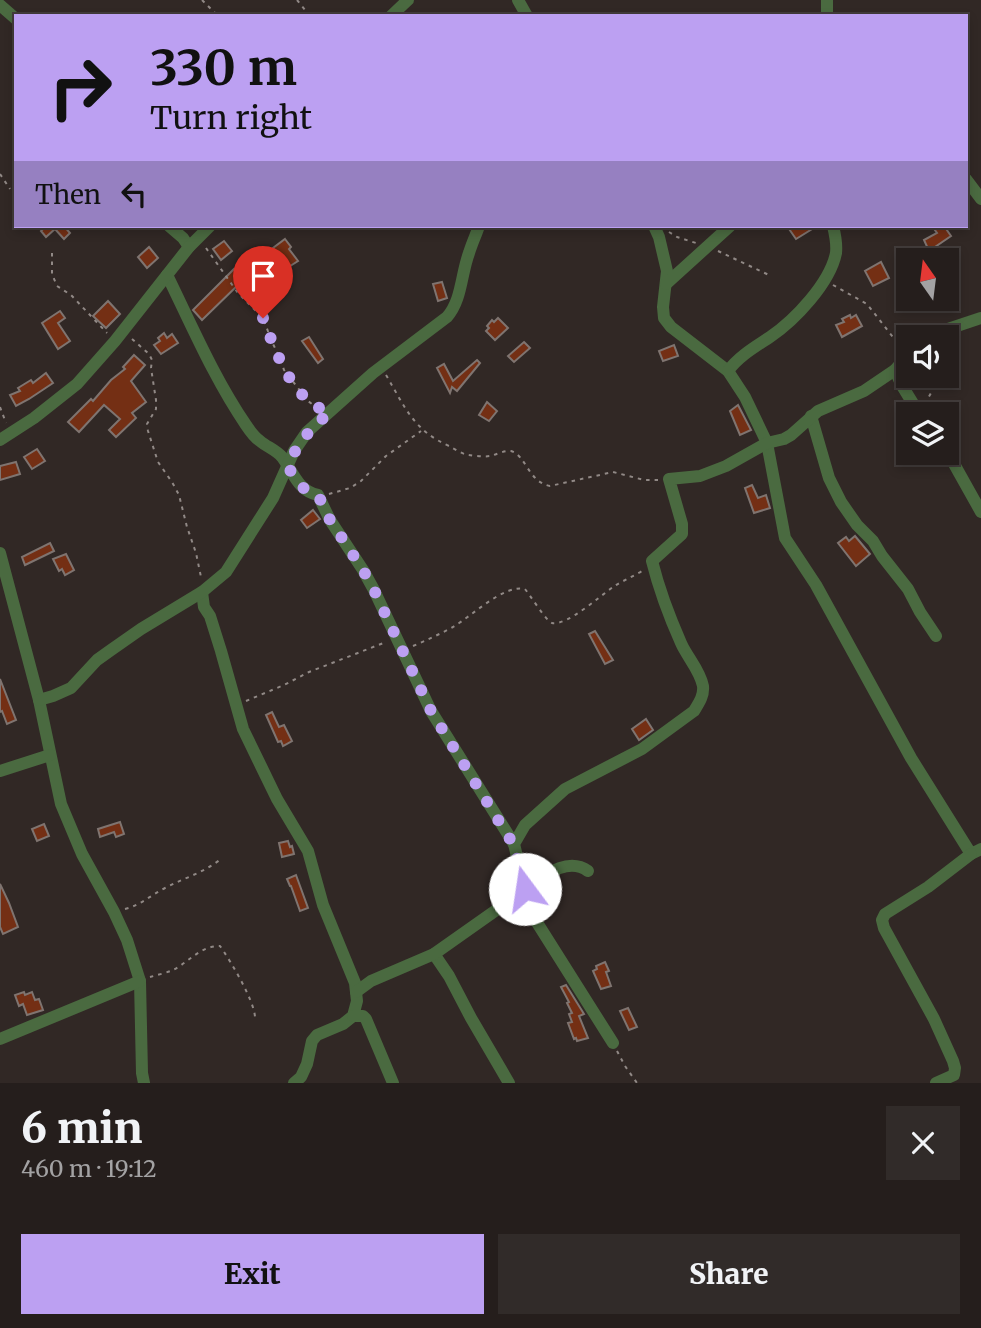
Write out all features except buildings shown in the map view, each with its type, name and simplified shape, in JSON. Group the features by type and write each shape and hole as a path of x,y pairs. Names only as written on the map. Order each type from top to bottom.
{"street":[{"path":"393,14 408,0"},
{"path":"0,5 14,17"},
{"path":"968,181 981,199"},
{"path":"171,228 194,243"},
{"path":"5,437 77,384 208,228"},
{"path":"39,700 71,688 97,660 141,629 202,592 226,572 273,498 294,451 307,432 381,367 454,310 468,253 478,228"},
{"path":"655,228 667,271 664,318 671,327 728,371 745,397 766,443 785,538 816,585 911,758 976,851 928,887 885,914 882,920 954,1061 954,1075 936,1083"},
{"path":"666,284 728,228"},
{"path":"728,371 733,363 792,319 814,295 836,253 833,228"},
{"path":"167,275 203,351 246,426 257,439 282,457 301,486 318,495 330,520 363,570 431,711 513,844 522,892 613,1043"},
{"path":"959,325 981,318"},
{"path":"513,844 525,825 565,789 642,749 694,711 703,695 701,679 682,646 662,599 652,561 682,534 682,524 669,480 700,475 726,466 766,443 778,442 791,435 818,411 864,391 895,370 912,402"},
{"path":"811,416 830,478 841,502 908,589 936,636"},
{"path":"955,465 981,512"},
{"path":"0,552 39,700 61,804 82,854 114,912 133,955 140,981 144,1083"},
{"path":"202,592 204,607 210,616 243,729 277,799 308,850 323,905 355,983 357,1000 353,1016"},
{"path":"0,772 50,755"},
{"path":"356,992 370,981 435,954 545,876 569,864 588,871"},
{"path":"435,954 509,1083"},
{"path":"0,1039 140,981"},
{"path":"294,1083 307,1064 312,1041 317,1035 335,1028 353,1016 366,1019 393,1083"}],"path":[{"path":"202,0 216,14"},
{"path":"297,0 308,14"},
{"path":"0,174 10,189"},
{"path":"668,231 771,276"},
{"path":"194,243 220,265 238,293 263,318 284,370 307,401 330,412"},
{"path":"52,253 52,274 57,286 119,336 144,349 152,360 156,409 147,424 148,431 158,462 179,495 196,552 202,592"},
{"path":"824,279 867,304 896,340"},
{"path":"381,367 406,411 422,430 439,442 467,455 488,457 512,452 543,485 550,486 613,472 644,481 669,480"},
{"path":"0,407 5,437"},
{"path":"318,495 350,488 386,456 422,430"},
{"path":"403,651 451,628 484,605 518,587 525,589 547,621 553,624 562,622 647,568 652,561"},
{"path":"236,705 309,672 396,638"},
{"path":"114,912 135,907 161,890 208,869 220,859"},
{"path":"140,981 174,970 202,950 220,946 242,984 256,1013 256,1019"},
{"path":"613,1043 637,1083"}],"route":[{"path":"263,318 284,370 307,401 330,412 307,432 294,451 288,467 301,486 318,495 330,520 363,570 431,711 513,844 525,889"}]}
